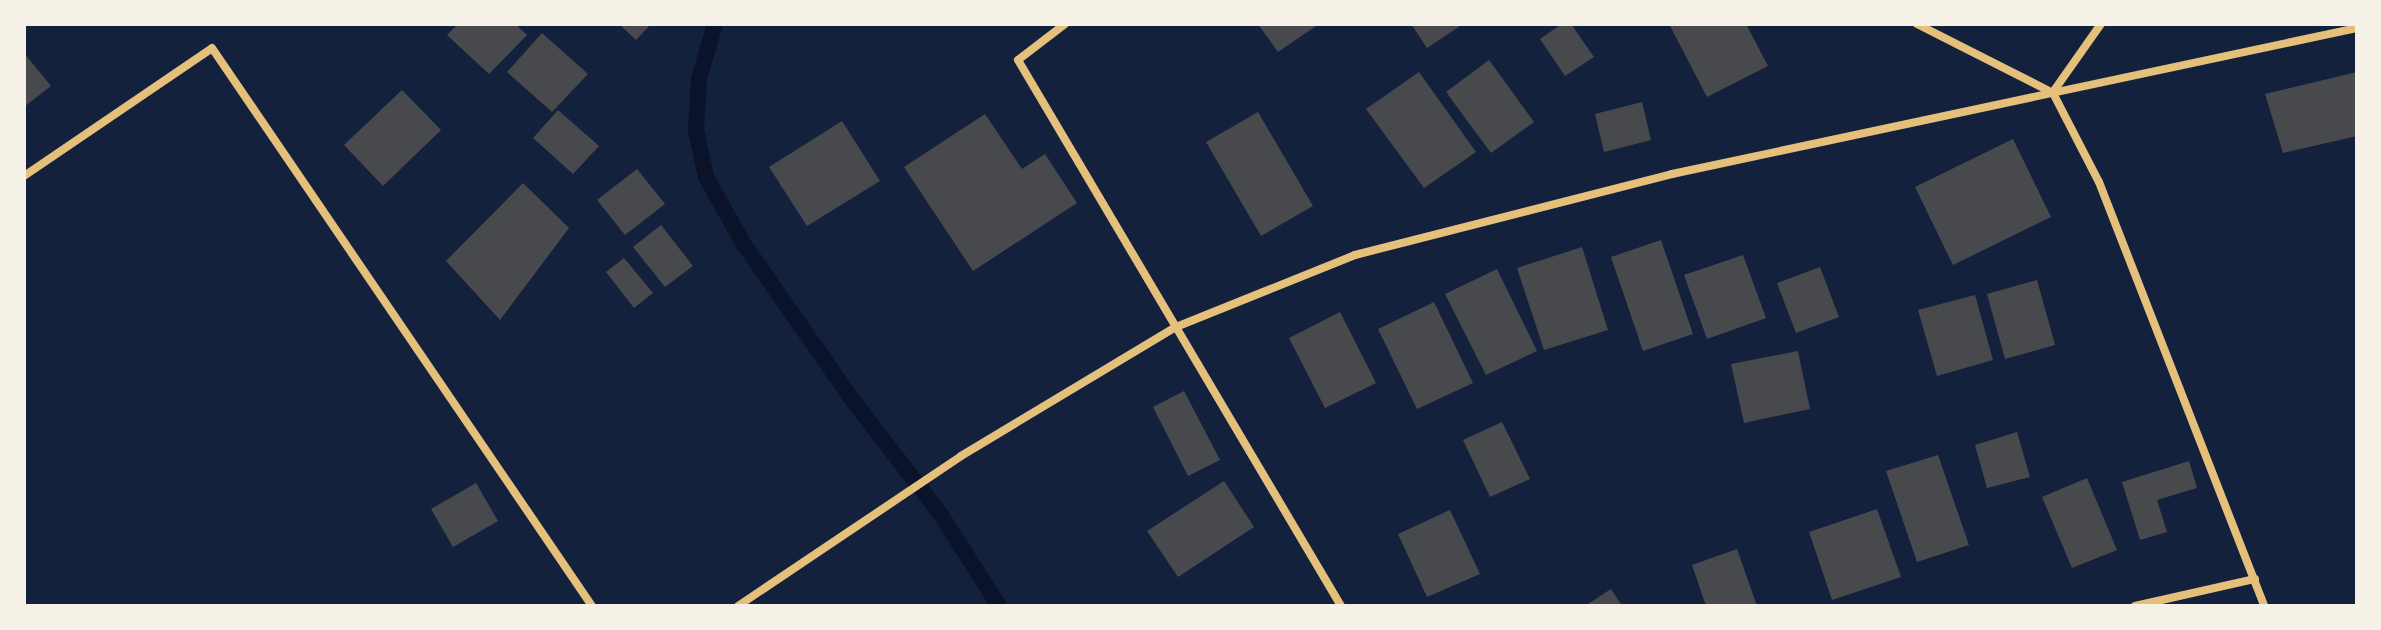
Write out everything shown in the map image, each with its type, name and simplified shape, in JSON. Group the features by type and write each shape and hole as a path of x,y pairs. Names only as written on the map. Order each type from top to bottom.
{"street":[{"path":"1065,24 1018,60 1341,606"},
{"path":"1917,24 2053,93 2099,182 2264,606"},
{"path":"2053,93 2101,24"},
{"path":"738,606 961,456 1176,327 1355,255 1672,174 2357,28"},
{"path":"24,176 212,48 592,606"},
{"path":"2135,606 2255,579"}],"building":[{"path":"458,24 515,24 527,35 489,74 447,35"},
{"path":"619,24 651,24 636,40"},
{"path":"1258,24 1319,24 1278,52"},
{"path":"1411,24 1463,24 1427,48"},
{"path":"1562,24 1571,24 1594,57 1565,76 1540,39"},
{"path":"1669,24 1746,24 1768,66 1707,97"},
{"path":"542,33 588,74 552,112 507,72"},
{"path":"24,53 51,86 24,107"},
{"path":"1489,60 1534,122 1491,153 1446,92"},
{"path":"1419,72 1476,152 1424,188 1366,109"},
{"path":"2357,72 2357,136 2283,153 2265,94"},
{"path":"402,90 441,130 383,186 344,145"},
{"path":"1642,102 1651,140 1604,152 1595,114"},
{"path":"558,110 599,146 573,174 533,138"},
{"path":"1258,112 1313,206 1261,236 1206,142"},
{"path":"985,114 1022,169 1045,154 1077,203 973,271 904,167"},
{"path":"842,121 880,181 807,226 769,167"},
{"path":"2013,139 2051,217 1953,265 1915,187"},
{"path":"637,169 665,204 625,235 597,200"},
{"path":"523,183 569,228 500,320 446,261"},
{"path":"661,225 693,266 665,287 633,247"},
{"path":"1661,240 1693,334 1643,351 1611,257"},
{"path":"1582,247 1608,330 1544,350 1517,268"},
{"path":"1743,255 1766,318 1707,339 1684,275"},
{"path":"624,258 653,293 634,308 606,272"},
{"path":"1820,267 1839,317 1796,333 1777,283"},
{"path":"1497,269 1537,351 1486,375 1445,294"},
{"path":"2037,280 2055,345 2005,359 1987,294"},
{"path":"1975,295 1993,360 1937,376 1918,310"},
{"path":"1434,302 1473,383 1417,409 1378,329"},
{"path":"1340,312 1376,383 1325,408 1289,338"},
{"path":"1798,351 1810,409 1744,423 1731,364"},
{"path":"1184,391 1220,460 1188,476 1153,407"},
{"path":"1502,422 1530,479 1490,497 1463,440"},
{"path":"2017,432 2030,477 1987,488 1975,445"},
{"path":"1938,455 1969,545 1917,562 1886,471"},
{"path":"2189,461 2197,488 2157,500 2167,532 2140,540 2122,482"},
{"path":"2087,478 2117,550 2072,568 2042,497"},
{"path":"1224,481 1254,527 1178,577 1147,531"},
{"path":"476,483 498,521 453,547 431,509"},
{"path":"1877,509 1901,577 1832,600 1809,532"},
{"path":"1450,510 1480,574 1427,597 1398,534"},
{"path":"1737,549 1757,606 1706,606 1692,565"},
{"path":"1611,589 1622,606 1585,606"}],"waterway":[{"path":"715,24 699,79 696,130 706,177 743,243 851,398 941,515 999,606"}]}
